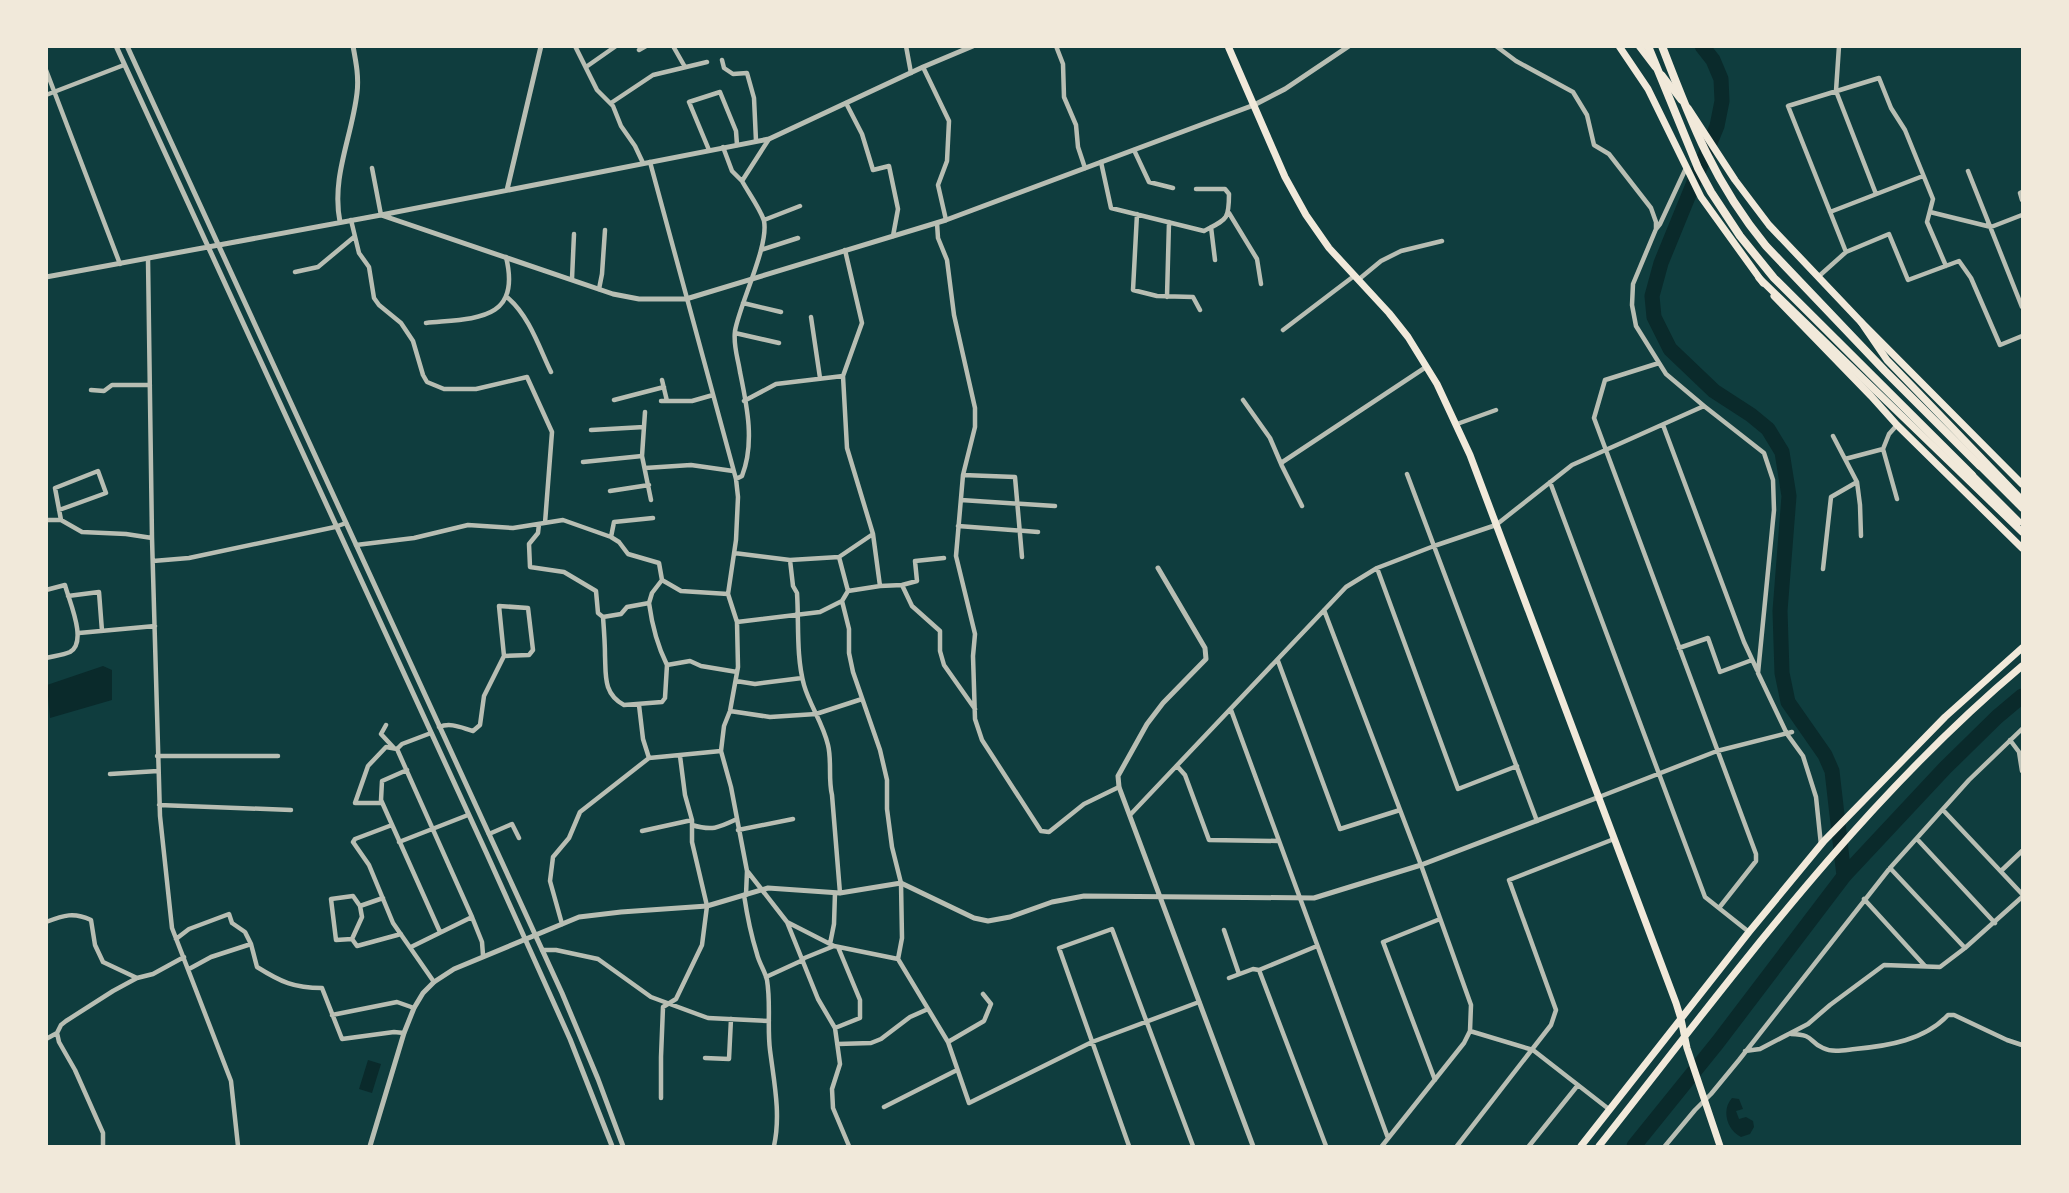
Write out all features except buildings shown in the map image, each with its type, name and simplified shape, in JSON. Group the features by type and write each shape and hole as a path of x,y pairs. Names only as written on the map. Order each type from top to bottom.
{"highway":[{"path":"1648,46 1698,168 1720,208 1740,236 1774,278 1972,475"},
{"path":"1662,46 1708,159 1750,227 1785,267 1885,371 1980,466"}],"main road":[{"path":"1228,46 1286,177 1306,215 1329,248 1395,321 1426,367 1470,455 1681,1018 1687,1050 1720,1146"},
{"path":"1619,46 1648,90 1701,196 1759,278 1785,309 1897,425 2022,548"},
{"path":"1639,46 1700,124 1751,204 1861,322 2022,483"},
{"path":"1759,278 2022,532"},
{"path":"1861,322 1887,360 2022,500"},
{"path":"1980,466 2022,508"},
{"path":"1972,475 2022,526"},
{"path":"1581,1146 1822,843 1945,717 2022,648"},
{"path":"1599,1146 1815,873 1921,760 2022,666"}],"street":[{"path":"116,46 570,1039 612,1146"},
{"path":"127,46 542,950 590,1060 623,1146"},
{"path":"340,222 338,180 358,90 353,46"},
{"path":"507,190 541,46"},
{"path":"575,46 597,90 611,103 621,126 635,146 643,163"},
{"path":"586,68 616,46"},
{"path":"639,50 646,46"},
{"path":"673,46 684,67"},
{"path":"906,46 911,73"},
{"path":"46,278 769,139 973,46"},
{"path":"1056,46 1063,64 1064,97 1076,125 1078,147 1085,168"},
{"path":"381,215 628,297 686,299 946,220 1254,105 1285,89 1349,46"},
{"path":"1496,46 1516,61 1573,92 1587,115 1594,145 1609,154 1651,208 1656,229"},
{"path":"1839,46 1836,91 1876,194"},
{"path":"722,60 724,68 733,74 747,73 754,98 756,141"},
{"path":"611,103 653,75 707,62"},
{"path":"46,95 124,64"},
{"path":"923,67 949,121 947,161 938,185 946,220"},
{"path":"46,70 120,264"},
{"path":"1846,252 1788,106 1879,78 1891,108 1905,130 1933,199 1928,222 1946,266"},
{"path":"709,150 689,102 720,92 736,131 737,145"},
{"path":"846,103 862,134 873,170 889,166 898,208 893,236"},
{"path":"741,181 769,139"},
{"path":"723,147 732,171 741,181 764,220 761,250 750,279 735,333 735,350 750,440 747,463 742,476 736,479"},
{"path":"1134,150 1149,182 1173,188"},
{"path":"650,162 736,479 738,497 728,594 737,622 737,672 730,711 724,726 721,751 731,787 747,871 745,895 750,932 766,977 770,1004 770,1050 774,1070 778,1127 774,1146"},
{"path":"1101,162 1112,208 1204,231 1224,220 1229,213"},
{"path":"372,168 381,215"},
{"path":"1687,170 1656,229 1633,284 1632,305 1636,326 1666,374 1764,453 1773,480 1774,510 1758,673"},
{"path":"1968,171 2022,307"},
{"path":"1830,212 1923,176"},
{"path":"1196,189 1225,189 1229,194 1229,213 1257,259 1261,284"},
{"path":"2022,192 2020,193 2022,200"},
{"path":"764,220 800,206"},
{"path":"1930,212 1991,227 2022,215"},
{"path":"1137,214 1133,290 1157,296 1193,297 1200,310"},
{"path":"351,220 359,253 369,267 374,298 378,305 401,323 413,341 427,382 444,389 476,389 527,377 552,432 542,523 538,534 529,544 530,567 564,572 596,591 597,613 603,617 621,614 627,607 649,603"},
{"path":"1167,297 1169,222"},
{"path":"937,223 938,238 947,260 954,315 975,408 975,427 963,475 956,556 975,634 973,656 975,719 982,740 1041,831 1048,832 1084,804 1119,787"},
{"path":"1211,227 1215,260"},
{"path":"599,288 605,230"},
{"path":"572,279 574,234"},
{"path":"1818,277 1846,252 1889,234 1908,280 1959,261 1971,278 2000,345 2022,336"},
{"path":"295,272 318,267 354,237"},
{"path":"761,250 798,238"},
{"path":"1283,330 1381,261 1401,251 1442,241"},
{"path":"845,250 862,323 843,376 846,448 873,534 880,586"},
{"path":"426,323 464,319 498,310 508,298 509,269 506,257"},
{"path":"148,259 159,805 172,928 231,1081 238,1146"},
{"path":"508,298 517,306 551,372"},
{"path":"743,303 781,312"},
{"path":"811,317 820,378"},
{"path":"735,333 779,343"},
{"path":"1659,363 1605,380 1594,418 1756,854 1756,861 1719,908"},
{"path":"1281,464 1426,367"},
{"path":"744,401 776,384 843,376"},
{"path":"662,380 664,401 692,400 713,395"},
{"path":"91,390 104,390 112,385 150,385"},
{"path":"614,400 664,387"},
{"path":"1244,400 1270,438 1302,506"},
{"path":"1130,815 1346,587 1377,568 1496,525 1572,465 1704,406"},
{"path":"1456,424 1496,410"},
{"path":"645,412 642,456 651,500"},
{"path":"1663,424 1752,660 1803,756 1816,796 1822,843"},
{"path":"1897,425 1889,434 1883,449 1897,499"},
{"path":"591,430 644,427"},
{"path":"1833,436 1857,483 1861,536"},
{"path":"1845,459 1883,449"},
{"path":"583,462 642,456"},
{"path":"645,468 691,465 733,471"},
{"path":"59,510 106,493 98,471 55,488 59,510 61,520"},
{"path":"1407,474 1537,821"},
{"path":"963,475 1015,477 1022,557"},
{"path":"1550,482 1705,897 1749,932"},
{"path":"1823,569 1831,497 1857,483"},
{"path":"610,490 649,486"},
{"path":"961,500 1055,506"},
{"path":"611,537 614,522 653,518"},
{"path":"46,520 61,520 82,532 152,538"},
{"path":"356,545 414,538 468,525 513,528 562,520 611,537 619,542 628,554 659,563 662,580 652,593 649,603 652,626 659,650 667,665 665,698 662,702 624,705 614,699 608,689 604,666 603,617"},
{"path":"153,561 189,558 346,523"},
{"path":"958,526 1038,532"},
{"path":"734,553 790,560 838,557 873,534"},
{"path":"737,622 820,612 842,602 848,591 838,557"},
{"path":"848,591 902,585 917,580 915,561 944,558"},
{"path":"790,560 797,593 802,678 829,747 829,785 838,893 834,945 860,1000 860,1018 835,1028"},
{"path":"1158,568 1205,648 1206,659 1147,724 1118,776 1119,787 1253,1146"},
{"path":"1377,568 1458,789 1516,766"},
{"path":"662,580 681,591 728,594"},
{"path":"46,590 65,585 79,633 77,644 71,651 46,658"},
{"path":"902,585 912,606 940,631 940,651 944,665 975,709"},
{"path":"68,596 99,592 102,631"},
{"path":"842,602 849,628 849,653 853,672 880,750 887,780 887,809 901,883 902,938 898,959 948,1042 969,1103 1092,1042 1199,1002"},
{"path":"439,727 446,724 473,731 480,725 484,696 504,656 499,606 528,608 533,650 529,655 504,656"},
{"path":"1324,610 1421,865 1471,1005 1470,1031 1464,1043 1382,1146"},
{"path":"79,633 155,626"},
{"path":"1679,648 1708,638 1720,672 1752,660"},
{"path":"667,665 690,661 700,666 737,672"},
{"path":"1278,661 1340,829 1400,810"},
{"path":"736,681 755,684 802,678"},
{"path":"730,711 770,717 816,714 862,699"},
{"path":"639,705 649,758"},
{"path":"1231,710 1388,1138"},
{"path":"386,725 381,734 395,749 406,770 472,917 482,942 483,955"},
{"path":"1665,1146 1705,1101 1890,868 1969,780 2022,729"},
{"path":"382,803 355,803 368,766 386,747 395,749 431,733"},
{"path":"370,1146 404,1034 414,1008 423,993 434,982 454,969 579,917 707,906 768,888 838,893 901,883 974,918 988,921 1010,917 1052,902 1084,896 1302,900 1421,865 1718,751 1790,733"},
{"path":"2010,740 2019,752 2022,771"},
{"path":"562,924 550,881 553,857 569,838 580,812 649,758 721,751"},
{"path":"157,756 278,756"},
{"path":"661,1098 660,1057 663,1007 676,999 702,945 707,906 692,842 692,822 685,795 680,756"},
{"path":"1177,766 1185,775 1209,840 1280,841"},
{"path":"406,770 382,781 382,803 440,932"},
{"path":"111,774 158,771"},
{"path":"159,805 291,810"},
{"path":"1745,1051 1760,1049 1808,1024 1884,965 1940,967 1965,948 2022,896 1943,810"},
{"path":"399,842 468,815"},
{"path":"642,831 692,822 706,830 718,828 737,819"},
{"path":"738,830 793,819"},
{"path":"489,834 512,824 519,838"},
{"path":"392,825 355,839 353,842 369,865 393,923 434,982"},
{"path":"1457,1146 1533,1050 1551,1025 1557,1010 1509,880 1614,839"},
{"path":"1917,839 1995,922"},
{"path":"2001,871 2022,851"},
{"path":"1890,868 1965,948"},
{"path":"747,871 787,922 818,999 835,1028 840,1064 832,1089 833,1108 849,1146"},
{"path":"353,896 360,906 362,917 352,939 336,940 331,899 353,896"},
{"path":"360,906 383,898"},
{"path":"1864,899 1926,967"},
{"path":"46,922 79,914 91,920 95,945 103,962 137,978"},
{"path":"176,939 189,929 229,914 232,922 245,932 257,967 279,981 300,988 322,988 342,1039 394,1032 404,1034"},
{"path":"411,947 472,917"},
{"path":"1435,1080 1383,942 1440,919"},
{"path":"787,922 834,945 898,959"},
{"path":"1129,1146 1059,948 1112,929 1193,1146"},
{"path":"1224,930 1239,974"},
{"path":"352,939 357,946 401,934"},
{"path":"189,969 211,957 251,945"},
{"path":"766,977 834,945"},
{"path":"1229,978 1253,969 1259,970 1317,946"},
{"path":"542,950 556,950 598,959 651,997 708,1018 769,1021"},
{"path":"46,1039 57,1033 66,1021 113,991 137,978 153,975 184,957"},
{"path":"1259,970 1326,1146"},
{"path":"948,1042 984,1021 991,1004 983,994"},
{"path":"332,1016 397,1002 414,1008"},
{"path":"838,1044 872,1043 910,1017 928,1009"},
{"path":"1790,1034 1807,1035 1822,1048 1835,1051 1887,1047 1928,1031 1948,1015 1954,1014 2022,1045"},
{"path":"705,1058 729,1059 731,1019"},
{"path":"1470,1031 1533,1050 1610,1110"},
{"path":"57,1033 59,1042 103,1132 103,1146"},
{"path":"884,1107 957,1070"},
{"path":"1529,1146 1578,1085"}],"water":[{"path":"103,666 112,670 112,700 50,718 47,685"},
{"path":"368,1060 381,1064 372,1093 359,1089"},
{"path":"1732,1098 1739,1099 1743,1109 1736,1111 1739,1119 1746,1117 1753,1121 1754,1127 1750,1134 1741,1137 1729,1125 1726,1114"}],"waterway":[{"path":"1702,46 1713,60 1721,79 1722,101 1717,126 1661,263 1652,296 1654,317 1670,349 1714,391 1768,429 1782,452 1789,496 1780,611 1782,673 1788,702 1825,755 1832,771 1844,876"},
{"path":"1634,1146 1718,1042 1844,876 1946,767 2022,696"}]}
